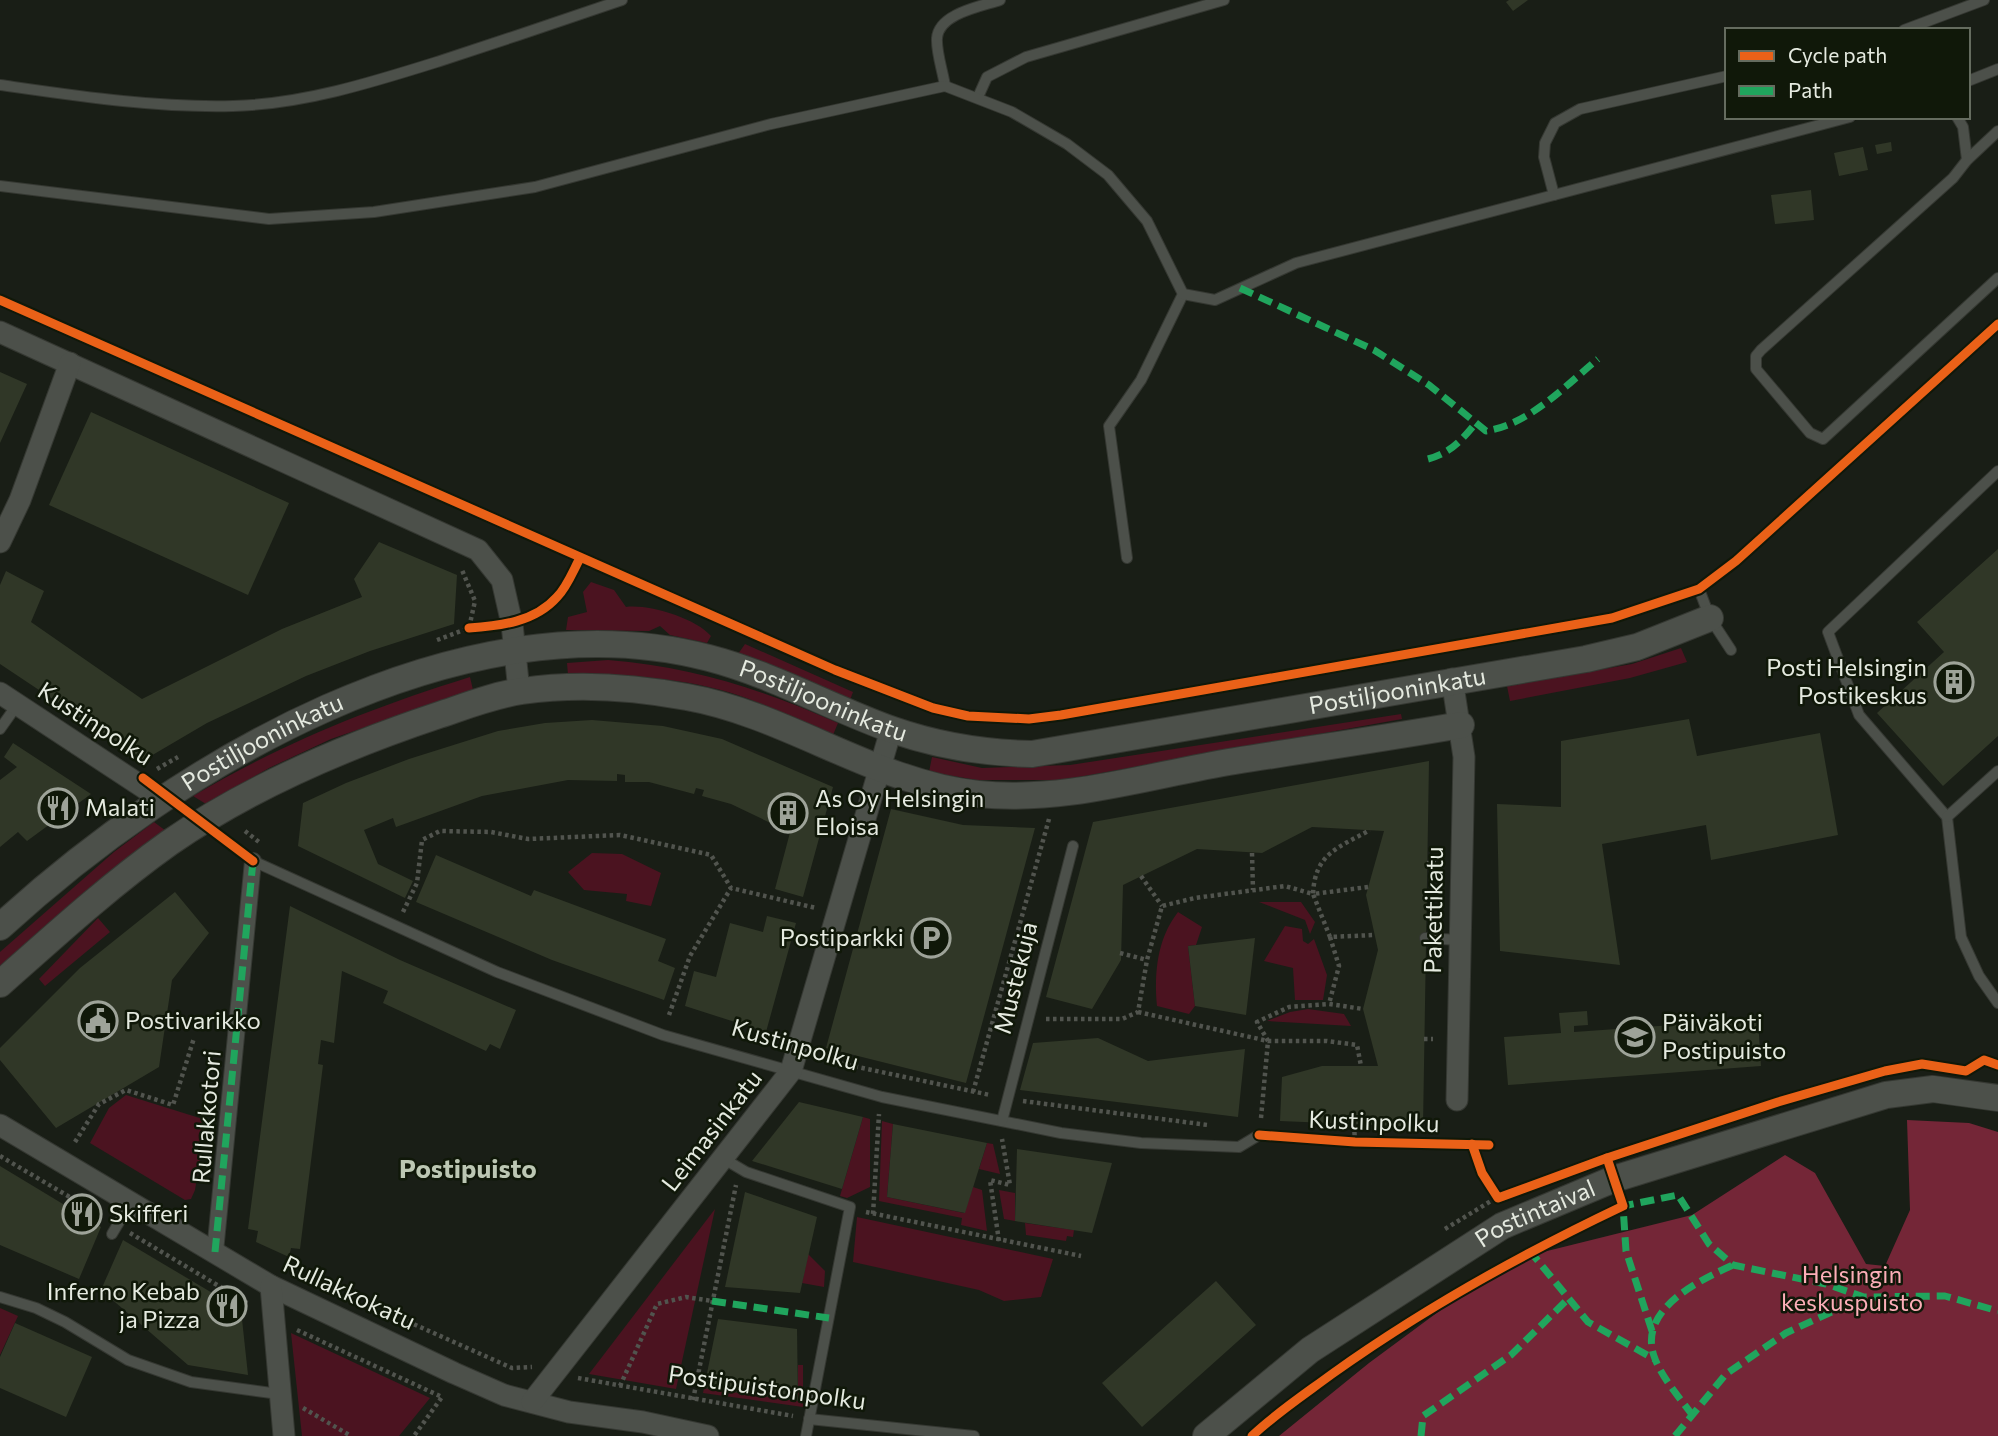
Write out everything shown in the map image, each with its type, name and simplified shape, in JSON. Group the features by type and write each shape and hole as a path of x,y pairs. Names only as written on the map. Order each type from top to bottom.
{"street":[{"path":"0,332 466,541 478,550 502,580 512,624 519,691"},
{"path":"0,541 20,500 70,363"},
{"name":"Postiljooninkatu","path":"0,927 160,799 223,760 297,722 372,690 513,651 592,644 646,647 705,657 761,673 891,730 947,746 990,753 1032,754 1284,713 1452,679 1587,659 1637,647 1710,618"},
{"name":"Pakettikatu","path":"1452,679 1461,725 1464,766 1457,1100"},
{"name":"Postiljooninkatu","path":"0,984 169,844 228,807 291,774 377,735 519,691 577,687 628,689 691,697 762,720 879,768 930,784 976,794 1064,795 1235,761 1461,725"},
{"name":"Kustinpolku","path":"8,699 138,782 160,799"},
{"name":"Leimasinkatu","path":"532,1402 732,1164 794,1063 891,730"},
{"name":"Rullakkotori","path":"215,1252 253,861"},
{"name":"Postintaival","path":"1206,1436 1310,1350 1502,1226 1614,1179 1886,1095 1933,1089 1998,1098"},
{"name":"Rullakkokatu","path":"0,1125 271,1286 504,1395 569,1412 706,1435"},
{"path":"271,1286 284,1436"}],"lane":[{"path":"0,85 119,101 181,105 235,106 306,97 364,85 622,0"},
{"path":"945,86 937,38 940,30 955,16 1000,0"},
{"path":"978,97 987,77 1026,57 1224,0"},
{"path":"1909,28 1984,0"},
{"path":"1970,80 1998,69"},
{"path":"1554,195 1544,157 1545,143 1555,123 1580,109 1725,76"},
{"path":"0,186 269,219 374,212 535,187 771,124 945,86 978,97 1039,127 1108,175 1147,221 1183,293"},
{"path":"1183,293 1215,300 1296,262 1842,119"},
{"path":"1958,119 1963,127 1966,160"},
{"path":"1998,131 1966,160 1953,178 1761,350 1755,356 1756,369 1810,433 1823,439 1998,278"},
{"path":"1127,558 1109,426 1141,380 1183,293"},
{"path":"1998,471 1828,632 1859,715 1947,817 1961,937 1979,976 1998,1003"},
{"path":"1699,589 1710,618 1731,650"},
{"path":"0,729 8,699"},
{"path":"1947,817 1998,771"},
{"name":"Mustekuja","path":"1002,1121 1073,846"},
{"name":"Kustinpolku","path":"253,861 497,972 663,1035 794,1063 882,1097 1061,1133 1192,1147 1239,1147 1259,1135"},
{"path":"1425,938 1459,940"},
{"path":"732,1164 850,1207 806,1436"},
{"path":"112,1234 131,1202"},
{"path":"0,1297 55,1317 128,1360 191,1382 279,1394"},
{"name":"Postipuistonpolku","path":"809,1419 974,1436"}],"path":[{"path":"450,564 462,570 475,601 469,628 512,624"},
{"path":"138,782 158,769"},
{"path":"973,1092 1049,816"},
{"path":"1329,1004 1339,966 1314,894 1314,872 1333,850 1370,830"},
{"path":"245,831 260,843"},
{"path":"398,927 417,883 422,840 440,831 491,832 528,839 620,835 710,855 731,888 838,914"},
{"path":"1252,853 1253,890"},
{"path":"1427,863 1436,863"},
{"path":"1141,876 1162,906"},
{"path":"1162,906 1285,886 1314,894 1368,887"},
{"path":"669,1016 690,956 731,888"},
{"path":"391,904 416,916"},
{"path":"1138,1012 1147,960 1162,906"},
{"path":"1330,937 1374,935"},
{"path":"1120,953 1147,960"},
{"path":"1259,1135 1268,1041 1257,1023 1289,1007 1329,1004 1363,1009"},
{"path":"656,1011 680,1020"},
{"path":"1027,1019 1122,1018 1138,1012 1268,1041 1327,1041 1357,1045 1361,1066"},
{"path":"74,1144 99,1104 126,1090 173,1105 194,1038"},
{"path":"1424,1039 1433,1040"},
{"path":"794,1063 1007,1099 1215,1126"},
{"path":"873,1214 877,1120 882,1097"},
{"path":"999,1241 990,1180 1010,1185 1002,1121"},
{"path":"1354,1125 1355,1142"},
{"path":"63,1138 86,1151"},
{"path":"693,1400 712,1301 732,1164"},
{"path":"850,1207 999,1241 1081,1256"},
{"path":"620,1386 657,1304 686,1297 712,1301"},
{"path":"279,1394 351,1436"},
{"path":"414,1436 442,1397"}],"shaded area":[{"path":"591,582 614,590 626,607 647,608 683,618 704,629 711,636 707,643 670,635 660,626 649,631 566,630 568,617 587,612 583,592"},
{"path":"745,644 853,692 850,700 738,654"},
{"path":"1681,648 1687,662 1630,678 1510,701 1507,686 1632,664"},
{"path":"608,660 669,668 726,681 838,723 833,735 749,699 705,686 613,675 568,675 567,663"},
{"path":"470,677 473,690 331,739 269,768 206,804 193,796 261,759 328,728"},
{"path":"1401,714 1402,719 1062,780 977,780 929,772 932,757 982,768 1070,765"},
{"path":"154,822 166,831 0,971 0,952 114,852"},
{"path":"592,853 622,854 661,873 651,906 626,901 627,894 584,890 568,872"},
{"path":"1259,902 1301,902 1315,922 1310,934 1305,920"},
{"path":"1178,912 1202,927 1196,945 1188,946 1195,1006 1189,1014 1157,1006 1158,957 1165,933"},
{"path":"98,918 110,932 45,986 39,979"},
{"path":"1285,926 1302,929 1303,941 1308,944 1314,939 1327,975 1323,1000 1295,1000 1293,968 1264,961"},
{"path":"1308,1009 1344,1014 1351,1026 1267,1021 1290,1012"},
{"path":"126,1095 206,1120 195,1190 191,1199 185,1200 90,1143 109,1108"},
{"path":"863,1117 870,1119 870,1187 847,1198 840,1196"},
{"path":"882,1121 893,1124 887,1197 964,1213 973,1187 982,1190 987,1231 961,1225 962,1218 879,1201"},
{"path":"987,1143 993,1144 1000,1174 979,1169"},
{"path":"999,1190 1015,1193 1015,1221 1004,1219"},
{"path":"715,1209 676,1389 589,1374"},
{"path":"857,1217 1053,1259 1041,1297 1004,1301 979,1290 853,1262"},
{"path":"1025,1223 1074,1230 1073,1237 1067,1236 1066,1241 1026,1235"},
{"path":"808,1254 825,1271 824,1287 802,1283"},
{"path":"0,1308 18,1316 0,1355"},
{"path":"291,1333 430,1398 399,1436 302,1436"},
{"path":"798,1365 803,1365 803,1407 703,1393 704,1388 798,1401"}],"green space":[{"name":"Helsingin keskuspuisto","path":"1907,1120 1969,1123 1998,1132 1998,1436 1279,1436 1369,1363 1507,1261 1692,1215 1785,1155 1815,1173 1866,1264 1885,1266 1910,1210"}],"building":[{"path":"1528,0 1513,11 1506,2"},
{"path":"1891,142 1892,151 1877,154 1875,145"},
{"path":"1863,147 1868,170 1839,176 1834,153"},
{"path":"1811,190 1814,220 1775,224 1771,195"},
{"path":"0,372 27,384 0,443"},
{"path":"91,412 289,503 248,595 49,505"},
{"path":"379,542 457,575 454,624 370,651 306,676 207,723 144,760 0,664 0,585 6,571 44,591 31,622 142,699 282,629 362,597 354,579"},
{"name":"Posti Helsingin Postikeskus","path":"1998,549 1998,736 1943,786 1877,713 1944,652 1917,622"},
{"path":"1689,719 1697,756 1820,733 1838,835 1711,860 1706,825 1602,844 1620,965 1500,951 1497,804 1561,807 1561,741"},
{"path":"592,720 663,726 722,739 833,787 803,897 775,889 792,825 784,821 781,828 731,804 702,796 704,790 696,788 694,794 649,782 625,782 625,775 617,774 617,781 568,780 482,796 396,827 393,818 364,830 378,864 413,881 405,898 298,846 303,803 346,783 409,759 498,731 545,723"},
{"path":"13,743 91,794 27,841 18,832 0,847 0,780 17,767 4,757"},
{"path":"1429,761 1423,1127 1280,1121 1282,1077 1322,1066 1378,1066 1363,1009 1378,950 1366,895 1384,831 1312,827 1262,853 1197,849 1123,885 1121,960 1092,1009 1046,997 1093,822"},
{"name":"Postiparkki","path":"891,809 963,825 1035,828 966,1083 826,1048"},
{"path":"436,855 531,896 534,890 666,939 658,961 675,968 664,1000 552,960 416,902"},
{"name":"Postivarikko","path":"175,892 209,933 172,980 159,1067 56,1128 0,1060 0,1048 80,968"},
{"path":"290,906 400,960 516,1010 500,1049 490,1044 486,1051 383,1003 388,991 342,971 334,1043 321,1040 318,1064 323,1065 300,1249 291,1248 289,1257 256,1242 258,1231 248,1229"},
{"path":"767,916 796,923 766,1032 685,1006 694,971 716,977 730,923 763,932"},
{"path":"1255,938 1246,1015 1195,1006 1188,946"},
{"path":"1587,1011 1588,1025 1574,1026 1574,1032 1758,1019 1761,1066 1508,1085 1504,1037 1561,1033 1559,1013"},
{"path":"1098,1038 1148,1061 1245,1049 1238,1117 1020,1090 1033,1043"},
{"path":"799,1102 863,1117 842,1189 752,1161"},
{"path":"893,1124 987,1143 965,1213 887,1197"},
{"path":"1017,1149 1112,1163 1092,1233 1015,1221"},
{"path":"0,1166 101,1227 79,1279 0,1245"},
{"path":"745,1192 817,1217 800,1293 725,1287"},
{"path":"123,1240 241,1310 248,1375 188,1365 101,1290"},
{"path":"1216,1281 1256,1325 1142,1427 1102,1383"},
{"path":"718,1319 797,1329 798,1401 704,1388"},
{"path":"15,1323 92,1357 66,1417 0,1388 0,1357"}],"marked path":[{"path":"1240,288 1374,350 1429,385 1486,431 1517,421 1532,412 1598,359"},
{"path":"1428,459 1454,446 1475,424"},
{"path":"215,1252 253,861"},
{"path":"1652,1331 1626,1251 1623,1206 1678,1195 1709,1244 1733,1265 1826,1284 1864,1297 1945,1296 1998,1311"},
{"path":"1529,1250 1588,1322 1656,1360"},
{"path":"1693,1416 1661,1372 1651,1339 1655,1324 1675,1298 1704,1279 1733,1265"},
{"path":"1675,1436 1726,1374 1786,1333 1864,1297"},
{"path":"1421,1436 1423,1416 1511,1355 1569,1298"},
{"path":"712,1301 829,1318"}],"cycle path":[{"path":"0,300 835,670 933,708 968,716 1029,719 1612,618 1699,589 1736,561 1998,324"},
{"path":"469,628 505,624 538,612 561,593 580,558"},
{"path":"143,778 253,861"},
{"path":"1252,1436 1301,1396 1437,1305 1548,1243 1623,1206 1607,1158 1778,1102 1885,1071 1922,1064 1966,1071 1984,1060 1998,1065"},
{"path":"1259,1135 1355,1142 1489,1145"},
{"path":"1472,1144 1482,1173 1498,1198 1607,1158"}],"place":[{"name":"Posti Helsingin Postikeskus","path":"1954,682"},
{"name":"Malati","path":"58,808"},
{"name":"As Oy Helsingin Eloisa","path":"788,813"},
{"name":"Postiparkki","path":"931,938"},
{"name":"Postivarikko","path":"98,1021"},
{"name":"Päiväkoti Postipuisto","path":"1635,1037"},
{"name":"Skifferi","path":"82,1214"},
{"name":"Inferno Kebab ja Pizza","path":"227,1306"}],"district":[{"name":"Postipuisto","path":"468,1169"}]}
